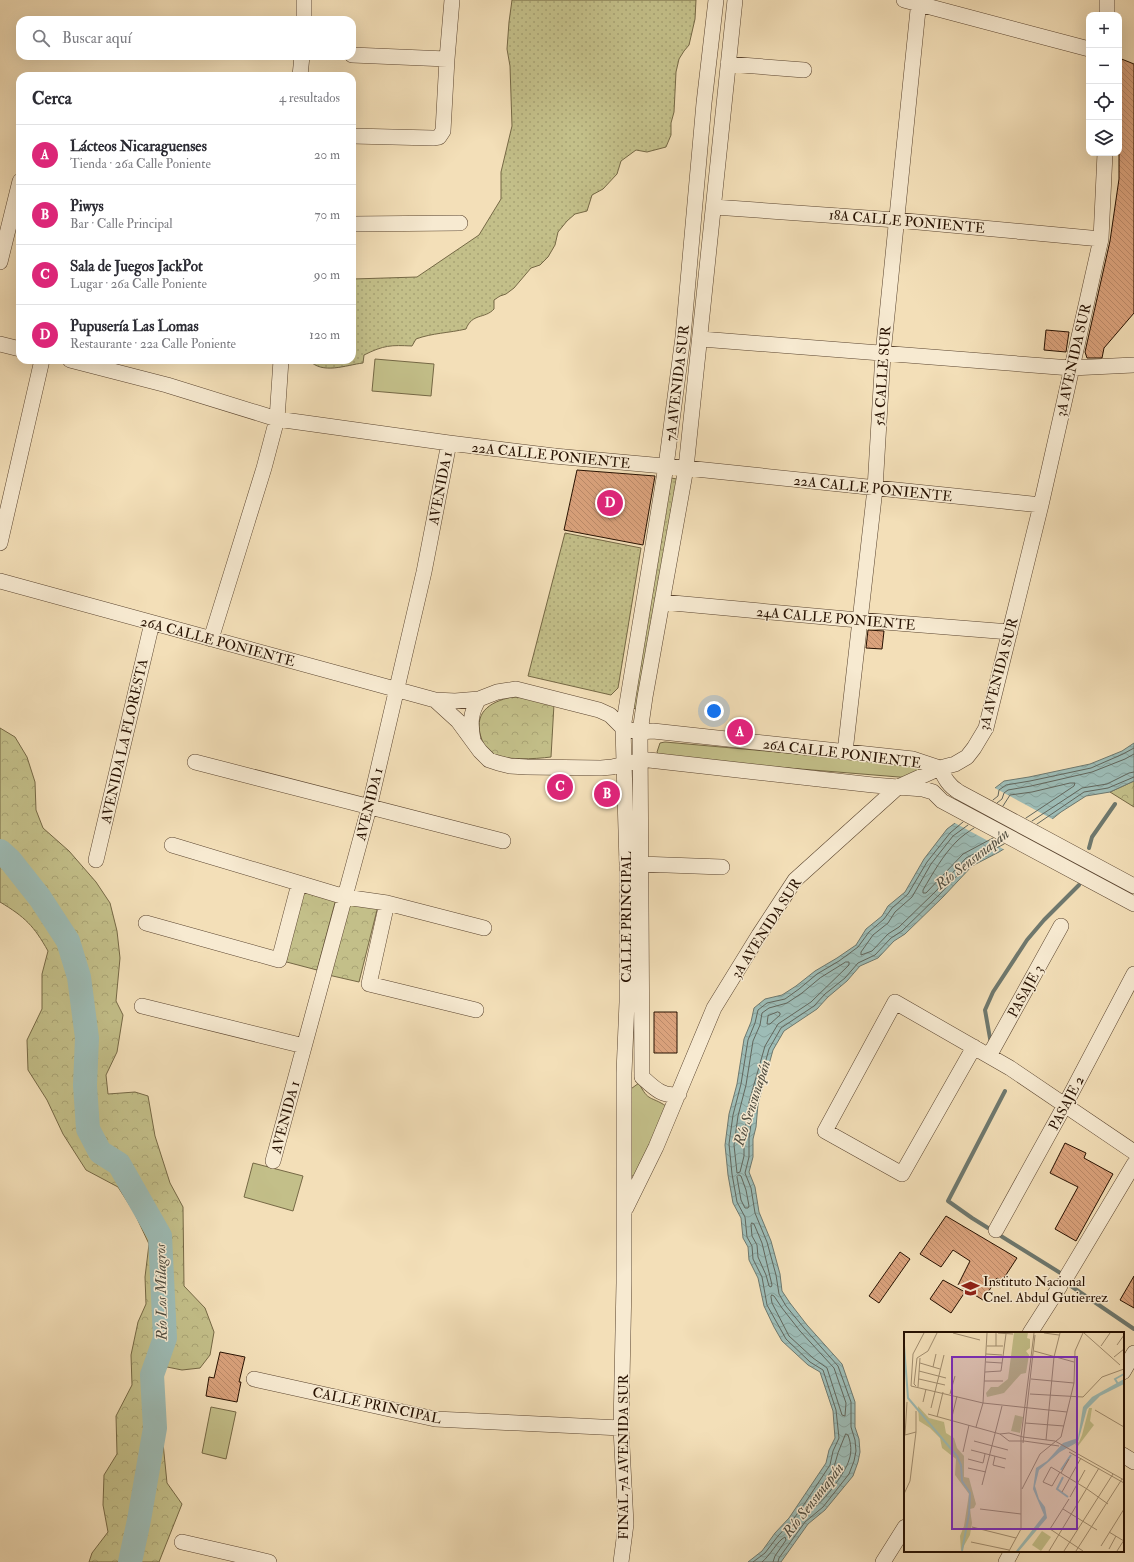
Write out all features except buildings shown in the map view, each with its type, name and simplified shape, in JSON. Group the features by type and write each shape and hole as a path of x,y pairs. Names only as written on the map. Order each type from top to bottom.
{"street":[{"path":"304,0 304,16"},
{"path":"356,136 439,137 443,131 452,0"},
{"name":"7A AVENIDA SUR","path":"625,764 623,728 666,466 683,337 704,103 716,0"},
{"name":"7A AVENIDA SUR","path":"641,760 640,732 686,468 701,339 735,0"},
{"path":"1107,0 1107,12"},
{"path":"914,1 1086,47"},
{"name":"5A CALLE SUR","path":"845,752 875,489 883,354 896,220 914,1"},
{"path":"356,55 447,59"},
{"path":"300,72 302,60"},
{"path":"728,64 804,70"},
{"name":"3A AVENIDA SUR","path":"624,1212 656,1147 714,1008 795,880 898,787 940,768 955,764 967,757 986,728 1041,506 1101,239 1105,156"},
{"path":"0,262 16,197"},
{"name":"18A CALLE PONIENTE","path":"714,207 896,220 1101,239"},
{"path":"356,224 460,223"},
{"path":"701,339 1071,368 1134,365"},
{"path":"0,344 16,348"},
{"path":"0,543 41,364"},
{"name":"22A CALLE PONIENTE","path":"86,364 167,385 277,420 449,444 1041,506"},
{"path":"211,639 264,468 277,420 281,364"},
{"name":"AVENIDA 1","path":"273,1161 369,808 424,572 449,444"},
{"name":"26A CALLE PONIENTE","path":"0,581 435,700 455,701 479,699 497,692 516,688 599,710 610,715 623,728 640,732 653,731 913,759 940,768 951,787 959,792 1134,886"},
{"name":"24A CALLE PONIENTE","path":"662,602 860,621 1010,632"},
{"name":"AVENIDA LA FLORESTA","path":"96,860 152,623"},
{"path":"474,743 471,719 474,708 479,699"},
{"name":"26A CALLE PONIENTE","path":"435,700 458,721 489,760 510,766 527,767 601,768 625,764"},
{"path":"625,764 641,760 923,789 1134,904"},
{"name":"CALLE PRINCIPAL","path":"641,760 640,864 642,1077"},
{"path":"194,762 369,808 503,841"},
{"name":"CALLE PRINCIPAL","path":"622,1351 624,1087 627,1002 625,764"},
{"path":"172,845 345,897 387,903 484,928"},
{"path":"640,864 722,867"},
{"path":"146,923 279,960 299,884"},
{"path":"387,903 369,984 476,1010"},
{"name":"PASAJE 3","path":"989,1056 1061,926"},
{"name":"PASAJE 2","path":"996,1230 1065,1105 1134,974"},
{"path":"974,1047 902,1174 824,1131 896,1002 974,1047 989,1056 1134,1152"},
{"path":"142,1006 304,1046"},
{"path":"624,1087 642,1077 657,1090 665,1094 672,1096 679,1094"},
{"path":"1031,1332 1134,1164"},
{"name":"FINAL 7A AVENIDA SUR","path":"621,1562 626,1524 621,1428 622,1351"},
{"path":"1124,1370 1134,1353"},
{"name":"CALLE PRINCIPAL","path":"254,1379 435,1419 621,1428"},
{"path":"1124,1456 1134,1462"},
{"path":"883,1562 904,1529"},
{"path":"182,1542 269,1562"},
{"path":"1006,1562 1011,1552"}],"green space":[{"path":"512,0 696,0 695,19 689,45 679,59 676,72 671,135 666,147 647,152 636,150 621,161 617,174 603,189 592,195 587,211 575,214 558,232 555,245 548,257 540,265 531,268 514,288 494,300 494,309 487,314 475,318 466,329 422,337 416,339 412,346 382,347 364,355 363,363 334,368 314,365 313,364 356,364 356,279 417,277 479,235 501,199 501,172 512,126 510,66 507,49"},
{"path":"375,359 434,364 431,396 372,391"},
{"path":"671,478 677,479 637,709 632,708"},
{"path":"565,533 641,548 618,688 611,695 528,676"},
{"path":"512,697 524,697 554,704 551,757 529,759 512,758 496,756 486,749 479,731 481,716 485,710 496,702"},
{"path":"0,728 15,737 27,757 35,782 36,810 43,828 69,851 96,882 110,903 117,931 120,958 116,1001 123,1015 117,1052 106,1075 108,1094 135,1092 148,1096 155,1136 170,1183 183,1207 184,1286 205,1308 214,1332 210,1355 200,1368 182,1370 167,1367 160,1377 163,1443 167,1483 182,1504 159,1562 89,1562 92,1553 108,1532 103,1505 104,1475 117,1454 116,1416 132,1385 131,1355 138,1322 146,1304 145,1277 149,1244 134,1212 118,1187 86,1170 63,1134 47,1100 28,1070 27,1040 42,1009 42,974 48,951 33,928 16,912 0,902"},
{"path":"665,742 911,764 919,769 919,773 911,778 665,758 660,757 657,752 660,743"},
{"path":"1134,781 1134,807 1110,792"},
{"path":"299,884 337,895 317,970 279,960"},
{"path":"345,897 379,902 359,982 324,974"},
{"path":"639,1083 650,1098 666,1106 640,1175 634,1177 630,1174 628,1091"},
{"path":"253,1163 303,1176 293,1211 244,1197"},
{"path":"211,1407 236,1412 226,1459 202,1453"}],"water":[{"name":"Río Sensunapán","path":"1134,743 1134,781 1110,792 1086,796 1051,820 999,852 972,866 943,897 905,934 894,941 878,958 860,966 847,981 828,997 817,1009 784,1031 773,1050 758,1104 756,1127 753,1139 753,1157 749,1172 755,1187 759,1212 771,1241 780,1274 782,1291 807,1325 842,1364 855,1402 855,1427 859,1439 860,1452 853,1476 825,1510 808,1524 781,1562 748,1562 762,1551 775,1533 789,1518 826,1463 829,1450 835,1438 833,1411 820,1372 808,1365 782,1341 764,1306 758,1278 749,1260 748,1247 743,1238 741,1218 733,1203 725,1145 729,1114 737,1084 744,1039 751,1022 754,1008 765,999 782,995 815,971 856,945 866,929 882,916 888,906 905,892 924,859 947,829 994,794 995,788 1004,781 1090,764 1122,751"}],"pier":[{"path":"993,787 1054,820 1005,850 953,822 993,793"}],"waterway":[{"path":"1089,848 1092,837 1115,804"},
{"name":"Río Los Milagros","path":"0,851 10,860 40,898 68,941 79,977 87,1038 85,1085 88,1129 100,1152 119,1164 160,1236 165,1338 152,1375 155,1428 130,1562"},
{"path":"991,1044 985,1010 993,992 1027,940 1044,920 1079,885"},
{"path":"1005,1091 948,1201 972,1218 1062,1274"},
{"path":"1068,1284 1134,1329"}],"place":[{"name":"Pupusería Las Lomas","path":"610,503"},
{"name":"Lácteos Nicaraguenses","path":"740,732"},
{"name":"Sala de Juegos JackPot","path":"560,787"},
{"name":"Piwys","path":"607,794"},
{"name":"Instituto Nacional Cnel. Abdul Gutierrez","path":"970,1289"}]}
